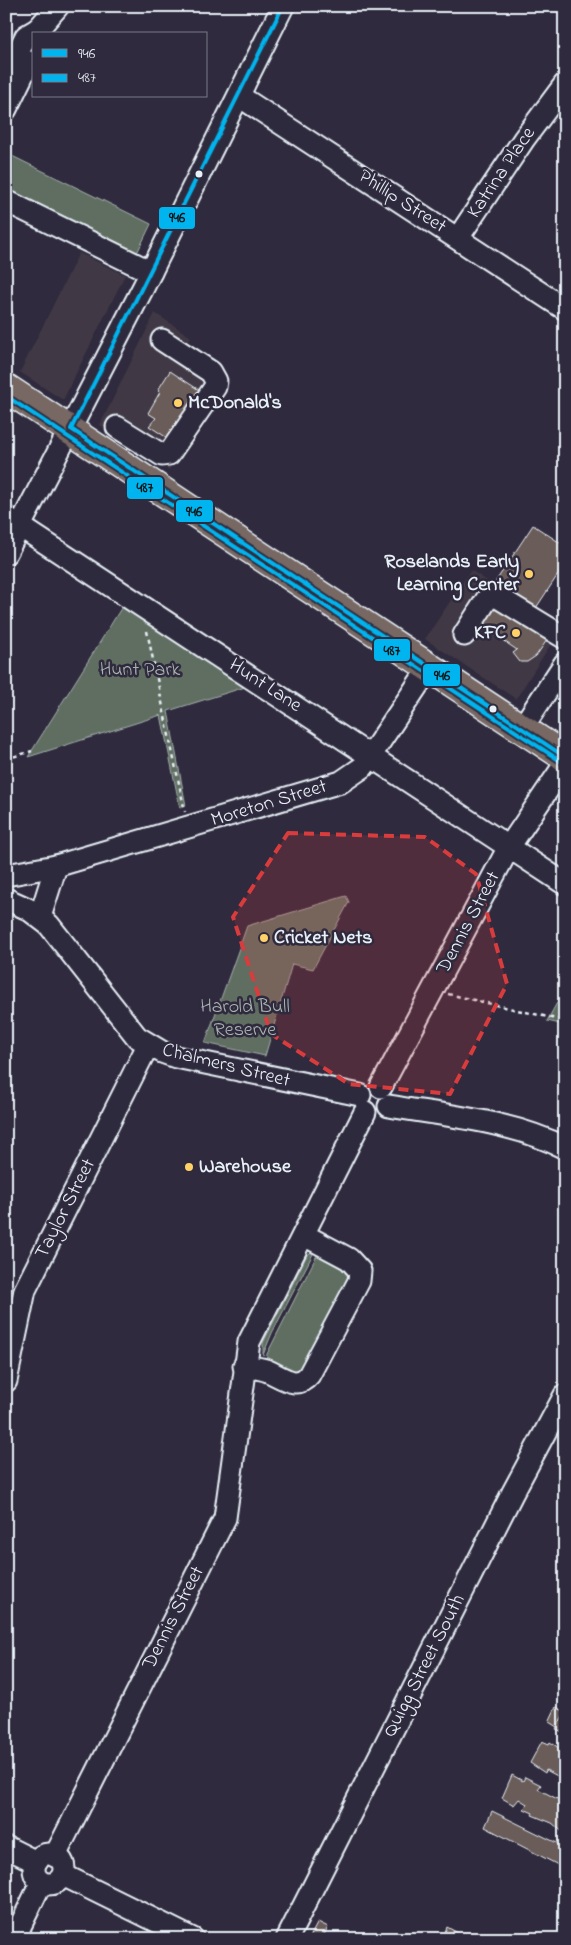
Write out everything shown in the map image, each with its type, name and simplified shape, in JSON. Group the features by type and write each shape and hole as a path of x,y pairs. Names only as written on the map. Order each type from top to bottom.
{"highway":[{"path":"6,388 71,429 565,757"}],"street":[{"path":"38,31 58,6"},
{"path":"6,553 13,521 71,429 283,6"},
{"path":"6,76 26,36 32,34"},
{"path":"6,109 32,56"},
{"name":"Katrina Place","path":"458,238 524,138 565,84"},
{"name":"Phillip Street","path":"238,96 565,309"},
{"path":"6,201 151,272"},
{"path":"117,427 162,455 169,454 175,449 215,387 214,376 204,368 160,343"},
{"name":"Hunt Lane","path":"13,521 565,884"},
{"path":"464,635 487,599 496,596 565,638"},
{"path":"522,728 565,663"},
{"name":"Moreton Street","path":"6,875 56,866 341,782 363,767 429,668"},
{"name":"Dennis Street","path":"385,1096 432,991 509,848 565,764"},
{"path":"40,917 56,866"},
{"name":"Moreton Street","path":"6,897 56,866"},
{"path":"6,888 6,897"},
{"name":"Chalmers Street","path":"6,897 40,917 59,937 126,1026 148,1045 176,1057 363,1103"},
{"name":"Taylor Street","path":"6,1381 25,1290 148,1045"},
{"path":"363,1103 371,1086 385,1096 547,1139 565,1148"},
{"name":"Dennis Street","path":"51,1864 225,1518 244,1366 249,1342 304,1235 363,1103"},
{"path":"244,1366 265,1370 294,1383 306,1378 359,1281 360,1271 354,1262 304,1235"},
{"name":"Quigg Street South","path":"287,1939 507,1503 565,1395"},
{"path":"6,1847 51,1864 192,1939"},
{"path":"14,1939 42,1883 52,1884 51,1864"}],"path":[{"path":"142,605 188,828"},
{"path":"6,759 32,751"},
{"path":"432,991 565,1021"}],"highlighted area":[{"path":"288,833 425,837 476,874 507,984 450,1094 349,1084 271,1034 233,917"}],"shaded area":[{"path":"79,253 125,275 63,400 20,372"},
{"path":"155,313 191,337 183,349 227,378 169,470 100,425"},
{"path":"471,570 559,631 516,699 425,639"}],"green space":[{"path":"6,153 151,224 136,255 6,191"},
{"name":"Hunt Park","path":"125,602 255,684 168,711 186,806 180,808 161,715 28,757"},
{"name":"Harold Bull Reserve","path":"346,896 349,902 313,969 292,964 265,1056 205,1043 247,926"},
{"path":"565,988 565,1025 547,1021"},
{"path":"315,1250 272,1333 263,1355 263,1343 307,1255"},
{"path":"319,1251 348,1267 351,1275 300,1374 266,1362 267,1354"}],"building":[{"name":"McDonald's","path":"170,371 199,390 202,386 209,391 172,441 149,426 156,418 148,413 160,392 158,390"},
{"name":"Roselands Early Learning Center","path":"533,525 565,546 565,564 534,611 494,584"},
{"name":"KFC","path":"491,604 541,632 539,635 547,640 536,656 527,662 520,662 513,653 517,650 486,629 488,626 480,620"},
{"path":"556,1707 565,1712 557,1727 549,1722"},
{"path":"565,1712 565,1733 556,1729"},
{"path":"542,1741 549,1744 550,1742 565,1752 565,1780 546,1770 545,1773 530,1763"},
{"path":"512,1775 523,1781 525,1777 541,1785 538,1789 565,1803 565,1834 552,1823 532,1815 533,1813 524,1809 527,1804 519,1799 514,1805 502,1798"},
{"path":"492,1811 565,1847 565,1866 561,1864 560,1866 485,1827"},
{"path":"318,1922 328,1927 322,1939 309,1939"},
{"path":"447,1927 469,1939 442,1939"}],"transit line":[{"name":"946","path":"71,429 283,6"},
{"name":"487","path":"6,396 562,762"},
{"name":"946","path":"71,429 565,757"}],"place":[{"name":"McDonald's","path":"178,403"},
{"name":"Roselands Early Learning Center","path":"529,574"},
{"name":"KFC","path":"516,633"},
{"name":"Cricket Nets","path":"264,938"},
{"name":"Warehouse","path":"189,1167"}]}
